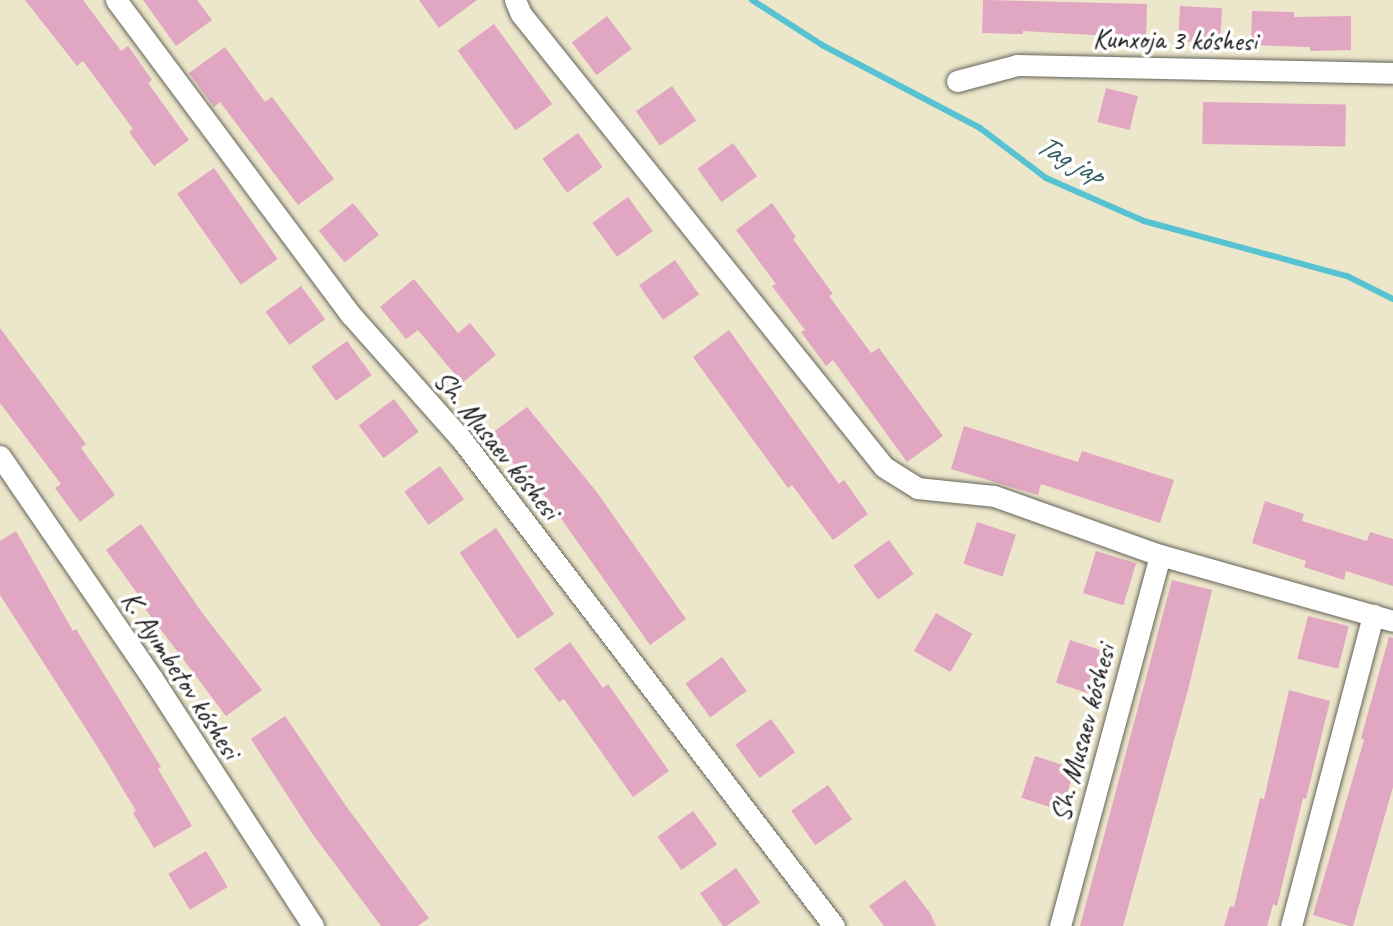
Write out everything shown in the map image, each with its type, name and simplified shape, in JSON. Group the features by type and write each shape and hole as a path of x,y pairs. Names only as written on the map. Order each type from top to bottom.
{"street":[{"name":"Sh. Musaev kóshesi","path":"116,0 351,315 462,440 834,926"},
{"path":"515,0 521,14 884,467 917,488 994,496 1160,555 1383,618 1291,926"},
{"name":"Kunxoja 3 kóshesi","path":"957,81 1017,65 1393,73"},
{"name":"K. Ayımbetov kóshesi","path":"0,457 152,678 313,926"},
{"name":"Sh. Musaev kóshesi","path":"1060,926 1160,555"}],"building":[{"path":"25,0 83,0 121,51 128,46 152,80 148,83 189,140 154,166 129,132 133,129 83,61 77,66"},
{"path":"143,0 197,0 212,20 176,46"},
{"path":"419,0 477,0 439,28"},
{"path":"983,0 1147,4 1146,38 1023,31 1023,34 982,33"},
{"path":"1180,6 1222,8 1220,43 1178,41"},
{"path":"1252,11 1294,12 1294,17 1351,16 1351,50 1310,51 1310,47 1251,45"},
{"path":"607,16 632,49 597,75 572,42"},
{"path":"494,24 552,104 516,131 458,50"},
{"path":"225,47 265,102 272,97 334,179 298,205 220,102 214,107 189,73"},
{"path":"672,86 696,120 660,146 636,111"},
{"path":"1106,88 1138,96 1130,130 1098,122"},
{"path":"1203,102 1346,104 1345,146 1202,144"},
{"path":"578,133 603,167 567,193 542,159"},
{"path":"733,143 757,176 722,202 697,169"},
{"path":"214,168 278,259 241,285 177,194"},
{"path":"628,197 653,231 617,257 592,223"},
{"path":"353,203 379,235 345,263 319,231"},
{"path":"772,203 796,237 793,239 833,294 829,296 871,353 879,348 943,436 907,462 833,360 826,366 801,332 805,330 772,286 776,284 736,230"},
{"path":"675,260 699,294 663,320 639,285"},
{"path":"414,279 458,333 470,323 496,355 462,383 418,330 406,339 380,307"},
{"path":"301,286 325,319 290,345 265,312"},
{"path":"0,328 86,444 81,448 115,495 80,522 55,488 61,484 0,403"},
{"path":"729,330 839,484 844,480 868,514 833,540 792,485 788,488 693,357"},
{"path":"347,341 372,375 336,401 311,367"},
{"path":"394,399 419,432 384,458 359,425"},
{"path":"527,407 596,491 686,619 650,645 553,507 520,464 516,467 492,433"},
{"path":"964,426 1078,462 1082,451 1174,480 1160,523 1041,484 1038,495 951,469"},
{"path":"440,466 464,499 429,525 404,492"},
{"path":"1265,501 1304,514 1302,521 1367,541 1370,532 1393,539 1393,586 1346,571 1344,580 1304,567 1306,561 1252,543"},
{"path":"977,522 1016,535 1002,577 963,564"},
{"path":"141,524 203,614 262,690 226,716 137,598 139,596 106,550"},
{"path":"496,528 554,614 518,639 460,553"},
{"path":"16,531 73,631 76,629 161,767 158,769 192,826 154,848 133,813 136,811 97,746 0,595 0,541"},
{"path":"889,540 914,574 878,600 853,566"},
{"path":"1096,551 1136,563 1123,605 1083,593"},
{"path":"1172,580 1212,590 1189,686 1123,926 1080,926"},
{"path":"936,613 972,634 950,672 914,651"},
{"path":"1308,616 1349,626 1338,669 1297,659"},
{"path":"1389,637 1393,638 1393,787 1353,926 1349,926 1313,915 1364,740 1361,738"},
{"path":"1070,640 1110,653 1096,696 1056,683"},
{"path":"570,642 603,688 608,684 669,771 633,797 564,699 559,702 534,669"},
{"path":"722,657 747,691 710,717 686,683"},
{"path":"1289,690 1330,701 1277,906 1273,904 1267,926 1224,926 1230,906 1234,907 1260,798 1264,799"},
{"path":"285,716 346,806 429,918 418,926 381,926 311,832 251,739"},
{"path":"771,719 795,752 760,778 735,745"},
{"path":"1035,756 1075,769 1061,811 1021,798"},
{"path":"828,785 852,819 815,845 791,811"},
{"path":"693,811 717,844 682,870 657,837"},
{"path":"206,851 228,887 190,910 168,874"},
{"path":"736,868 760,902 723,926 700,893"},
{"path":"905,880 930,913 936,926 884,926 869,906"}],"waterway":[{"name":"Tag jap","path":"752,0 822,45 980,128 1046,178 1144,221 1347,276 1393,299"}]}
